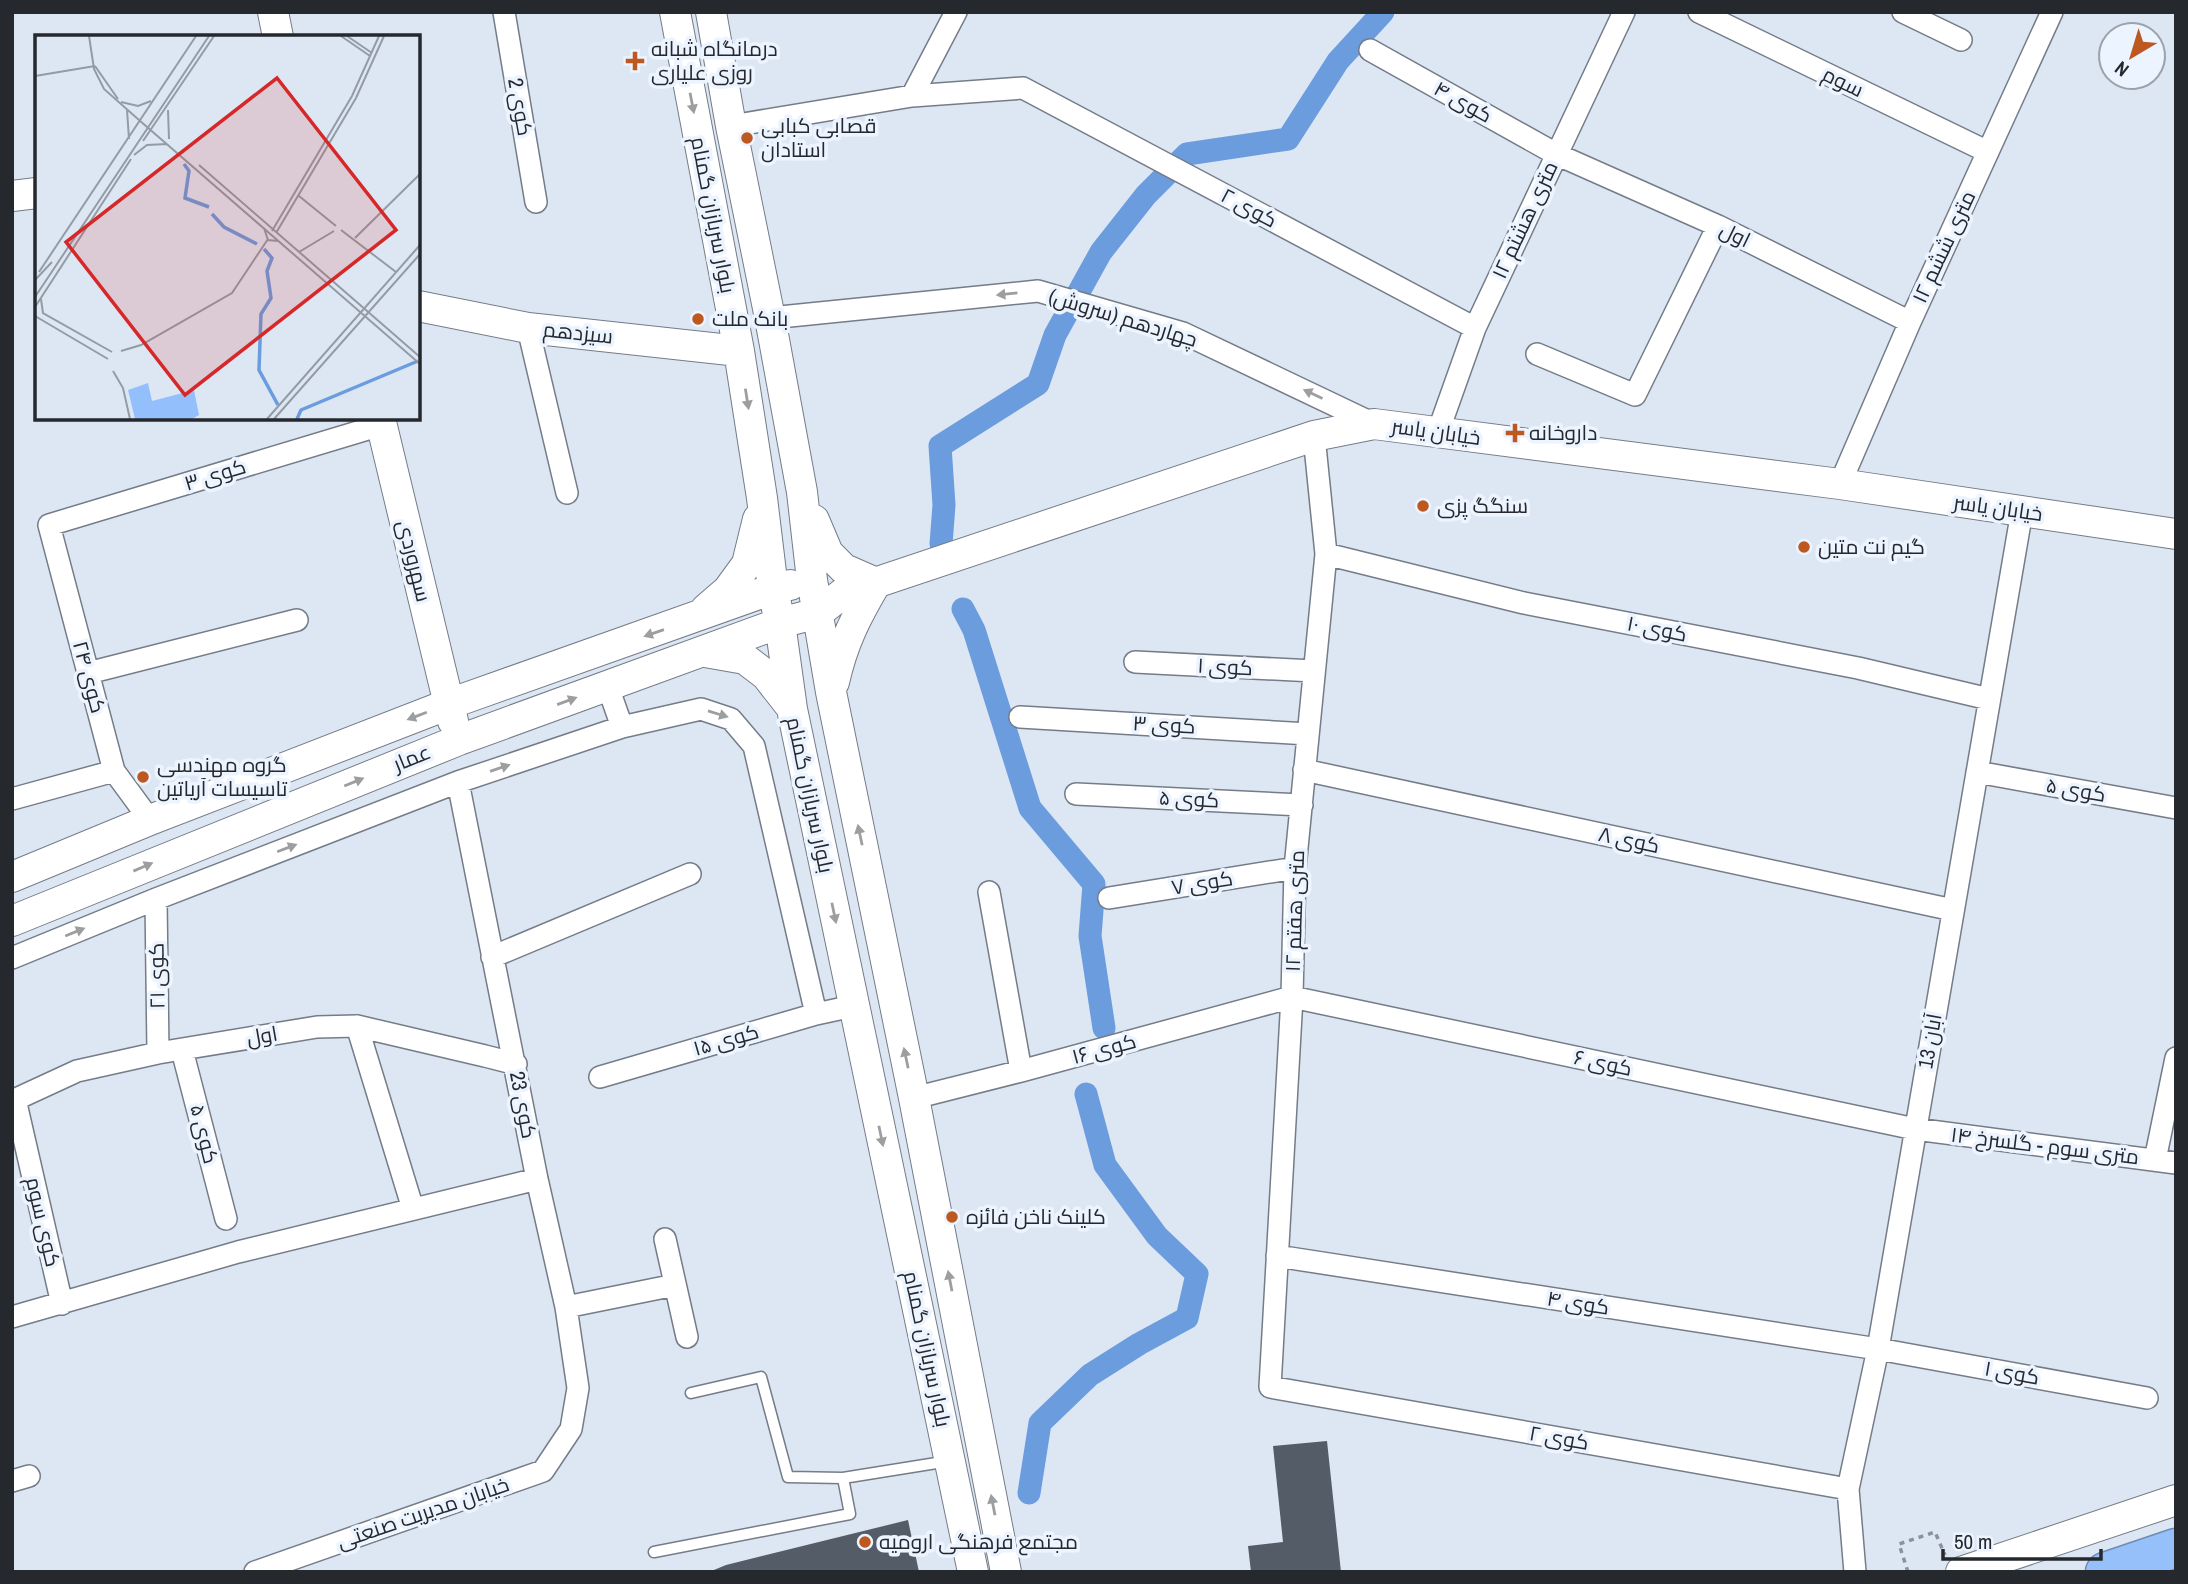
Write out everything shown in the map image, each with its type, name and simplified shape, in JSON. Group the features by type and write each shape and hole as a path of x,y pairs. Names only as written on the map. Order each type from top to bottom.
{"highway":[{"path":"2105,1572 2176,1548"}],"main road":[{"path":"273,12 278,35"},
{"name":"بلوار سربازان گمنام","path":"675,12 739,351 792,709 973,1572"},
{"name":"بلوار سربازان گمنام","path":"711,12 802,492 812,580 831,692 914,1098 1006,1572"},
{"path":"12,196 35,193"},
{"name":"سیزدهم","path":"420,306 528,328 739,351"},
{"name":"سهروردی","path":"380,422 459,740"},
{"name":"خیابان یاسر","path":"818,613 842,594 1314,436 1374,424 1840,484 2176,534"},
{"path":"802,492 828,553 844,569 876,583 844,644 831,692"},
{"path":"696,618 728,590 747,564 762,498"},
{"path":"812,580 842,594"},
{"name":"عمار","path":"12,877 150,820 449,704 773,589 812,580"},
{"name":"عمار","path":"12,921 459,740 780,623 818,613"},
{"path":"705,652 745,659 766,675 792,709"},
{"path":"1961,1572 2176,1500"}],"street":[{"name":"کوی 2","path":"504,12 536,202"},
{"path":"731,126 912,96 956,12"},
{"name":"۱۲ متری هشتم","path":"1438,432 1475,328 1623,12"},
{"name":"سوم","path":"1699,12 1742,22 1988,152"},
{"path":"1903,12 1961,40"},
{"name":"۱۲ متری ششم","path":"1840,484 1910,322 2052,12"},
{"name":"کوی ۴","path":"1370,50 1556,153"},
{"name":"کوی ۲","path":"912,96 1023,88 1475,328"},
{"name":"اول","path":"1556,153 1718,226 1910,322"},
{"path":"1537,354 1635,395 1718,226"},
{"name":"چهاردهم (سروش)","path":"771,318 1038,291 1183,333 1374,424"},
{"path":"528,328 566,493"},
{"name":"کوی ۳","path":"49,525 380,422"},
{"name":"۱۲ متری هفتم","path":"1270,1387 1292,998 1295,868 1326,554 1314,436"},
{"name":"13 آبان","path":"1855,1572 1848,1489 1878,1349 2022,511"},
{"name":"کوی ۲۴","path":"49,525 114,771 150,820"},
{"name":"کوی ۱۰","path":"1326,554 1524,603 1858,668 1989,699"},
{"path":"88,673 298,620"},
{"name":"کوی ۱","path":"1135,662 1314,671"},
{"path":"608,687 622,727"},
{"path":"12,958 458,782 622,727 701,709 732,719 754,746 816,1014"},
{"name":"کوی ۳","path":"1020,717 1308,734"},
{"name":"کوی ۸","path":"1304,770 1953,910"},
{"path":"12,799 114,771"},
{"name":"کوی ۵","path":"1977,772 2176,808"},
{"name":"کوی 23","path":"458,782 537,1179 566,1307 578,1388 571,1429"},
{"name":"کوی ۵","path":"1076,794 1302,805"},
{"name":"کوی ۷","path":"1109,898 1295,868"},
{"path":"492,957 690,874"},
{"path":"989,892 1021,1072"},
{"name":"کوی ۲۱","path":"156,899 158,1053"},
{"name":"کوی ۱۶","path":"914,1098 1021,1072 1292,998"},
{"name":"کوی ۶","path":"1292,998 1915,1129"},
{"name":"کوی ۱۵","path":"600,1077 816,1014 853,1006"},
{"path":"357,1026 413,1209"},
{"name":"اول","path":"14,1100 77,1071 158,1053 317,1027 357,1026 473,1052 516,1065"},
{"name":"کوی ۵","path":"182,1050 226,1219"},
{"path":"2165,1162 2176,1058"},
{"name":"کوی سوم","path":"14,1100 62,1304"},
{"name":"۱۴ متری سوم - گلسرخ","path":"1915,1129 2165,1162"},
{"path":"12,1317 238,1252 537,1179"},
{"path":"665,1238 687,1337"},
{"name":"کوی ۴","path":"1277,1256 1878,1349"},
{"path":"566,1307 675,1285"},
{"name":"کوی ۱","path":"1878,1349 2147,1398"},
{"name":"کوی ۲","path":"1270,1387 1848,1489"},
{"name":"خیابان مدیریت صنعتی","path":"255,1572 543,1471 571,1429"}],"lane":[{"path":"691,1394 761,1377 788,1477 843,1478 951,1461"},
{"path":"654,1552 850,1514 843,1478"}],"path":[{"path":"1908,1572 1899,1544 1935,1532"}],"building":[{"path":"1327,1441 1341,1572 1251,1572 1248,1546 1283,1542 1273,1446"},
{"name":"مجتمع فرهنگی ارومیه","path":"908,1520 919,1572 709,1572 726,1565"}],"waterway":[{"path":"941,544 944,505 940,446 1038,384 1055,335 1101,252 1146,195 1187,154 1288,139 1338,61 1383,12"},
{"path":"963,609 974,630 1030,808 1094,884 1090,936 1104,1028"},
{"path":"1029,1493 1040,1423 1090,1375 1187,1318 1197,1274 1157,1236 1105,1165 1086,1094"}],"place":[{"name":"درمانگاه شبانه روزی علیاری","path":"635,61"},
{"name":"قصابی کبابی استادان","path":"747,138"},
{"name":"بانک ملت","path":"698,319"},
{"name":"داروخانه","path":"1515,433"},
{"name":"سنگگ پزی","path":"1423,506"},
{"name":"گیم نت متین","path":"1804,547"},
{"name":"گروه مهندسی تاسیسات آریاتین","path":"143,777"},
{"name":"کلینک ناخن فائزه","path":"952,1217"},
{"name":"مجتمع فرهنگی ارومیه","path":"865,1542"}]}
